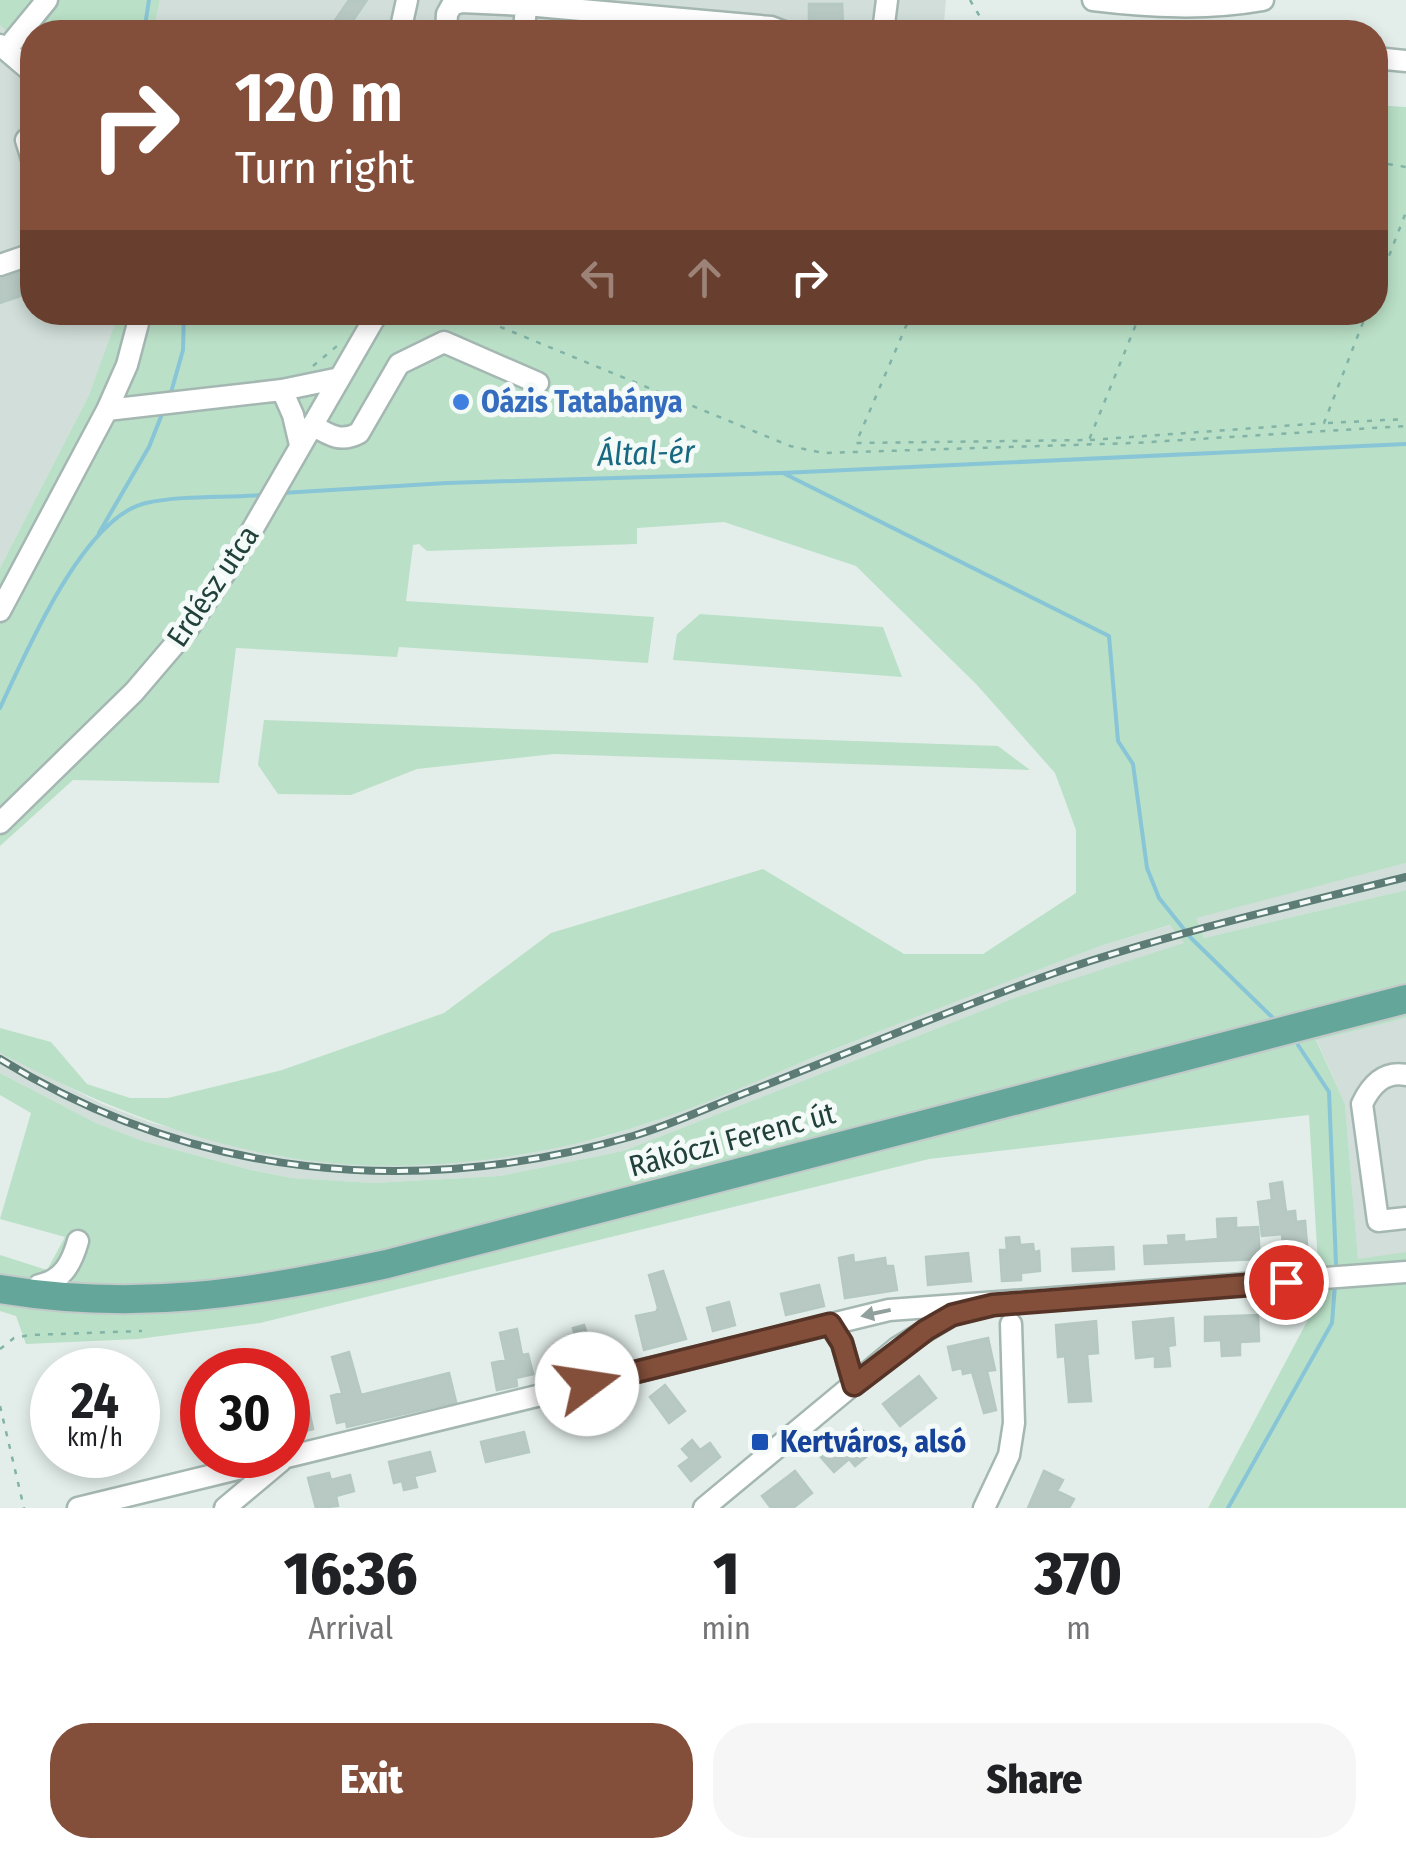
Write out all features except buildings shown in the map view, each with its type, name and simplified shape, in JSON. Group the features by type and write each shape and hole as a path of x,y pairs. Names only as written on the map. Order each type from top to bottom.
{"main road":[{"name":"Rákóczi Ferenc út","path":"0,1289 170,1300 207,1298 302,1282 387,1264 1406,999"},
{"name":"Rákóczi Ferenc út","path":"0,1275 68,1296"}],"street":[{"path":"28,20 47,0"},
{"path":"1093,0 1143,6 1263,0"},
{"path":"447,20 452,5 460,2 693,20"},
{"path":"525,20 526,5"},
{"path":"0,611 107,410 127,365 138,325"},
{"name":"Erdész utca","path":"0,823 163,660 244,544 371,325"},
{"path":"312,425 332,437 348,439 359,433 399,364 444,342 538,383"},
{"path":"107,410 282,390 340,378"},
{"path":"282,390 294,415 300,445"},
{"path":"1406,1075 1382,1078 1370,1088 1362,1104 1378,1221 1406,1218"},
{"path":"39,1284 57,1278 75,1250 83,1284 101,1298"},
{"path":"310,1452 904,1308 993,1305 1406,1272"},
{"path":"704,1508 926,1330 952,1315 993,1305"},
{"path":"830,1324 842,1343 854,1385"},
{"path":"984,1508 1009,1455 1014,1424 1011,1324"},
{"path":"78,1508 202,1478"},
{"path":"225,1508 260,1478"}],"path":[{"path":"1388,258 1406,212"},
{"path":"496,325 790,446 823,453 1134,443 1406,426"},
{"path":"906,325 856,443 1088,440 1406,419"},
{"path":"1088,440 1136,325"},
{"path":"1324,423 1362,325"},
{"path":"312,366 337,346"},
{"path":"0,1349 14,1338 30,1335 142,1330"},
{"path":"0,1406 24,1508"}],"shaded area":[{"path":"160,0 946,0 944,20 156,20"},
{"path":"0,25 20,45 20,325 115,325 89,395 0,568"},
{"path":"1406,863 1406,890 1204,938 1195,917"},
{"path":"1171,925 1185,944 1017,997 623,1151 500,1176 373,1183 292,1178 251,1170 143,1141 96,1123 0,1073 0,1052 102,1104 152,1123 276,1156 421,1165 519,1155 652,1122 1014,978"},
{"path":"1406,1018 1406,1252 1358,1260 1345,1104 1316,1039"}],"green space":[{"path":"0,0 160,0 156,20 20,20 20,45 0,25"},
{"path":"1388,106 1406,107 1406,863 1196,918 1204,938 1406,890 1406,1018 1316,1040 1345,1104 1358,1259 1406,1252 1406,1508 1208,1508 1320,1297 1309,1115 929,1159 260,1323 138,1339 26,1344 16,1316 0,1311 0,1255 47,1270 65,1237 0,1219 31,1113 0,1095 0,1073 96,1123 143,1141 251,1170 292,1178 373,1183 500,1176 623,1151 1017,997 1184,943 1170,925 1100,946 669,1116 557,1148 462,1162 320,1162 237,1147 135,1115 4,1055 0,1052 0,1028 51,1042 87,1084 130,1098 168,1098 282,1070 444,1013 551,933 763,869 904,954 983,954 1076,893 1076,830 1055,773 977,685 856,566 724,522 637,528 637,544 427,551 419,544 413,545 406,601 654,617 648,663 399,647 397,657 236,648 219,783 73,780 0,846 0,568 89,395 115,325 1388,325"},
{"path":"700,614 883,627 902,677 673,660 677,634"},
{"path":"264,720 998,746 1030,770 554,754 417,769 351,795 278,794 258,765"}],"waterway":[{"path":"146,20 149,0"},
{"path":"170,396 183,350 184,325"},
{"path":"99,533 149,447 164,409"},
{"name":"Által-ér","path":"282,493 1406,444"},
{"path":"783,473 1109,636 1118,741 1133,764 1147,868 1159,898 1191,938 1273,1018"},
{"name":"Által-ér","path":"0,708 59,590 100,533 123,514 160,500 262,495"},
{"path":"1298,1045 1329,1092 1336,1264"},
{"path":"1228,1508 1332,1323 1335,1285"}],"railway":[{"path":"0,1059 74,1099 151,1131 228,1153 308,1166 388,1171 470,1167 551,1156 633,1136 1063,970 1191,932 1406,877"}],"place":[{"name":"Oázis Tatabánya","path":"461,402"},
{"name":"Kertváros, alsó","path":"760,1442"}],"route":[{"path":"587,1384 830,1324 842,1343 854,1385 898,1348 952,1315 993,1305 1286,1282"}]}
